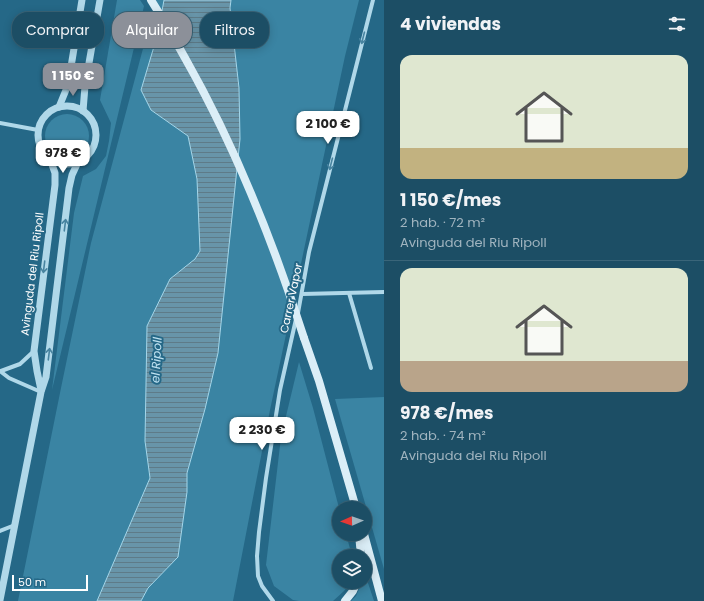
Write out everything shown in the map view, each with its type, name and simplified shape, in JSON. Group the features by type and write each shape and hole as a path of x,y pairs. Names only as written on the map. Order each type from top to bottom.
{"main road":[{"path":"151,0 195,75 239,164 278,262 304,338 327,409 353,501"},
{"path":"366,541 382,599"},
{"path":"345,601 354,589"}],"street":[{"path":"59,107 68,85 82,0"},
{"path":"83,111 85,86 100,0"},
{"name":"Carrer Vapor","path":"273,601 262,586 258,576 257,556 266,478 280,390 302,294 309,252 373,0"},
{"path":"68,106 83,111 94,125 96,133 95,142 91,150 86,157 78,162 71,164 56,163 44,154 40,146 38,130 40,122 45,115 59,107 68,106"},
{"path":"0,123 38,130"},
{"name":"Avinguda del Riu Ripoll","path":"41,392 34,351 55,185 54,173 50,159"},
{"name":"Avinguda del Riu Ripoll","path":"0,600 41,392 46,377 69,188 72,175 78,162"},
{"path":"302,294 384,292"},
{"path":"350,293 371,368"},
{"path":"34,351 20,364 1,371 9,378 41,392"},
{"path":"0,531 15,525"}],"shaded area":[{"path":"117,0 140,0 144,6 143,12 115,12"},
{"path":"156,0 164,0 162,12 153,12"},
{"path":"231,0 359,0 345,56 270,410 233,601 141,601 148,588 178,557 187,492 187,473 205,409 218,353 240,139 239,88 234,48 269,48 269,12 230,12"},
{"path":"112,29 112,48 134,48 52,390 74,213 83,176 96,169 106,156 109,141 111,123 100,100"},
{"path":"143,48 157,48 151,110 188,135 197,179 200,251 195,259 170,279 147,326 145,441 150,478 97,601 18,601 61,388 91,243"},
{"path":"63,114 71,114 83,120 89,132 89,140 83,152 71,158 63,158 51,152 45,140 45,132 51,120"},
{"path":"299,362 313,408 337,501 332,501 332,541 348,541 350,549 332,549 332,589 346,589 333,601 293,600 274,586 266,565 281,437"},
{"path":"384,397 384,569 372,527 372,501 364,501 335,399"},
{"path":"359,589 370,589 374,601 351,601 356,596"}],"water":[{"name":"el Ripoll","path":"164,0 231,0 230,12 200,12 200,48 234,48 239,88 240,139 218,353 205,409 187,473 187,492 178,557 148,588 141,601 97,601 150,478 145,441 147,326 170,279 195,259 200,251 197,179 188,136 151,110 141,90 154,48 192,48 192,12 162,12"}]}
